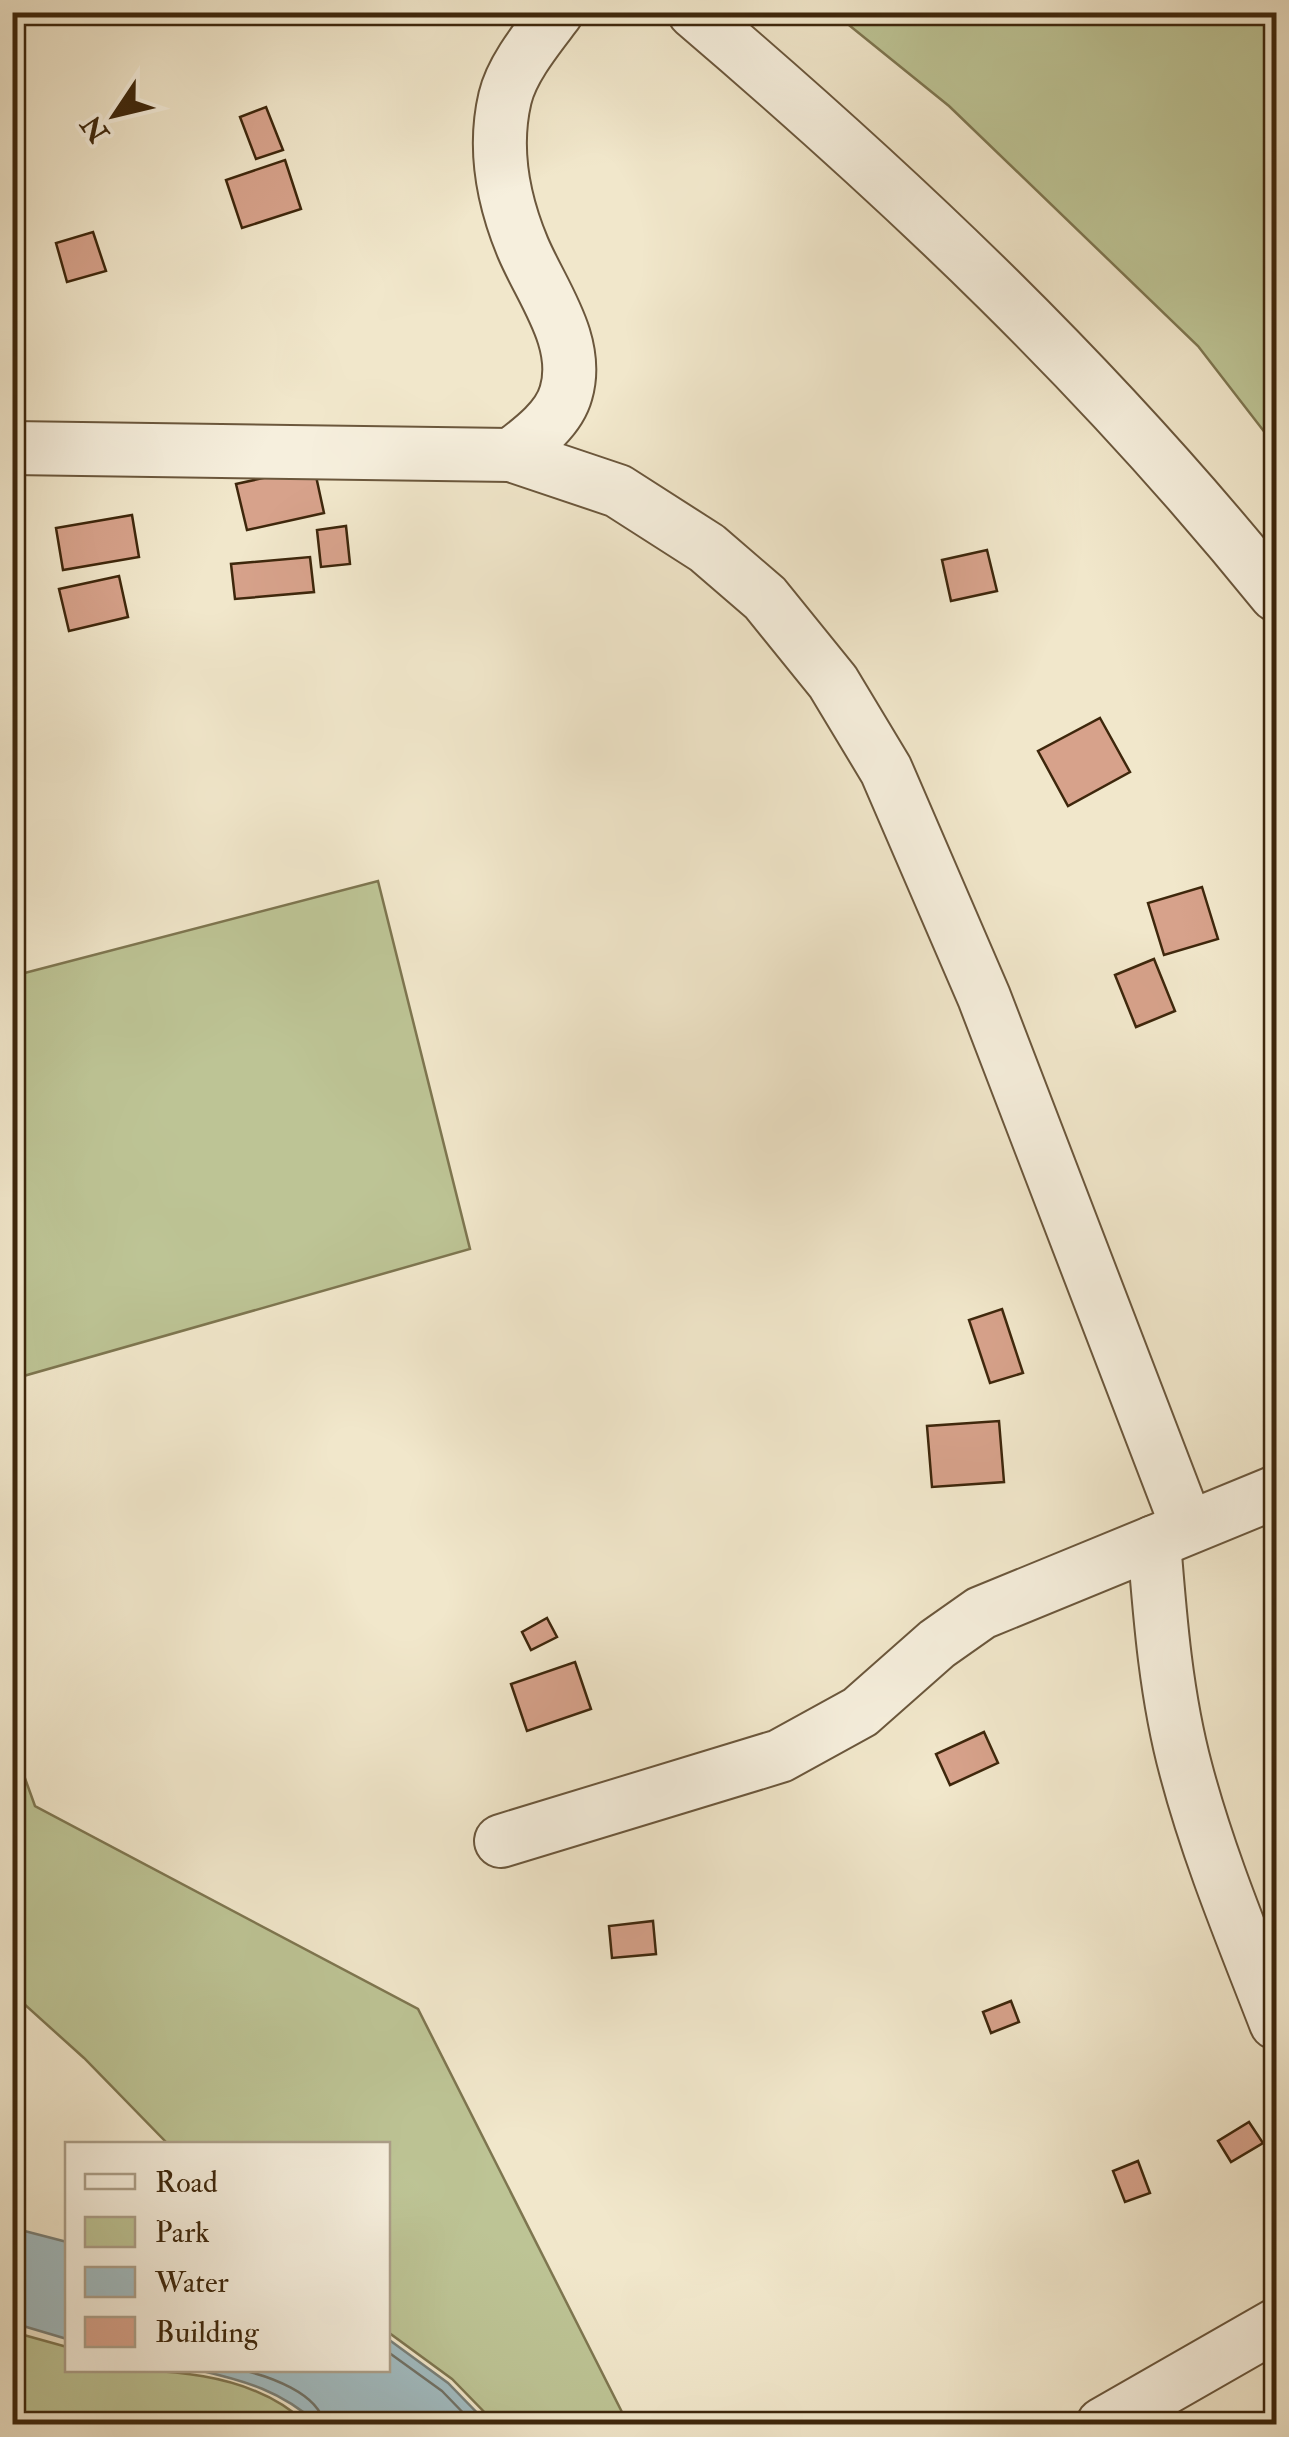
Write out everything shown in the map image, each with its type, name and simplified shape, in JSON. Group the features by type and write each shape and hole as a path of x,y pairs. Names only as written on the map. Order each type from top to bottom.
{"street":[{"path":"511,456 544,428 566,396 571,366 557,318 505,200 498,146 505,94 557,12"},
{"path":"694,12 864,157 992,279 1182,479 1276,595"},
{"path":"12,448 511,456 618,491 706,548 765,598 833,682 886,770 984,997 1170,1534 1161,1639 1185,1766 1212,1858 1276,2023"},
{"path":"501,1841 780,1756 860,1712 937,1644 981,1612 1276,1492"},
{"path":"1103,2424 1276,2325"}],"green space":[{"path":"834,13 1276,13 1276,447 1198,346 949,106"},
{"path":"378,881 470,1249 13,1379 13,976"},
{"path":"13,1745 35,1806 418,2009 628,2424 496,2424 452,2379 390,2333 390,2142 166,2142 84,2058 13,1994"},
{"path":"13,2332 65,2346 65,2372 162,2372 225,2381 282,2405 307,2424 13,2424"}],"water":[{"path":"13,2228 65,2241 65,2338 13,2323"},
{"path":"390,2340 448,2383 488,2424 318,2424 290,2403 232,2378 206,2372 390,2372"}],"building":[{"path":"266,107 283,150 256,159 240,117"},
{"path":"285,160 301,209 242,228 226,180"},
{"path":"93,232 106,271 67,282 56,243"},
{"path":"314,467 324,513 247,530 236,484"},
{"path":"132,515 139,557 63,570 56,528"},
{"path":"346,526 350,564 321,567 317,530"},
{"path":"987,550 997,591 951,601 942,560"},
{"path":"310,557 314,592 235,599 231,564"},
{"path":"119,576 128,617 69,631 59,589"},
{"path":"1100,718 1130,772 1068,806 1038,751"},
{"path":"1202,887 1218,939 1164,955 1148,903"},
{"path":"1154,959 1175,1011 1136,1027 1115,975"},
{"path":"1002,1309 1023,1373 990,1383 969,1320"},
{"path":"999,1421 1004,1482 932,1487 927,1426"},
{"path":"547,1618 557,1637 531,1650 522,1632"},
{"path":"575,1662 591,1709 527,1731 511,1684"},
{"path":"984,1732 998,1763 950,1785 936,1754"},
{"path":"653,1921 656,1954 612,1958 609,1926"},
{"path":"1011,2001 1019,2022 991,2033 983,2012"},
{"path":"1249,2122 1263,2143 1231,2162 1218,2141"},
{"path":"1138,2161 1150,2193 1125,2202 1113,2171"}]}
